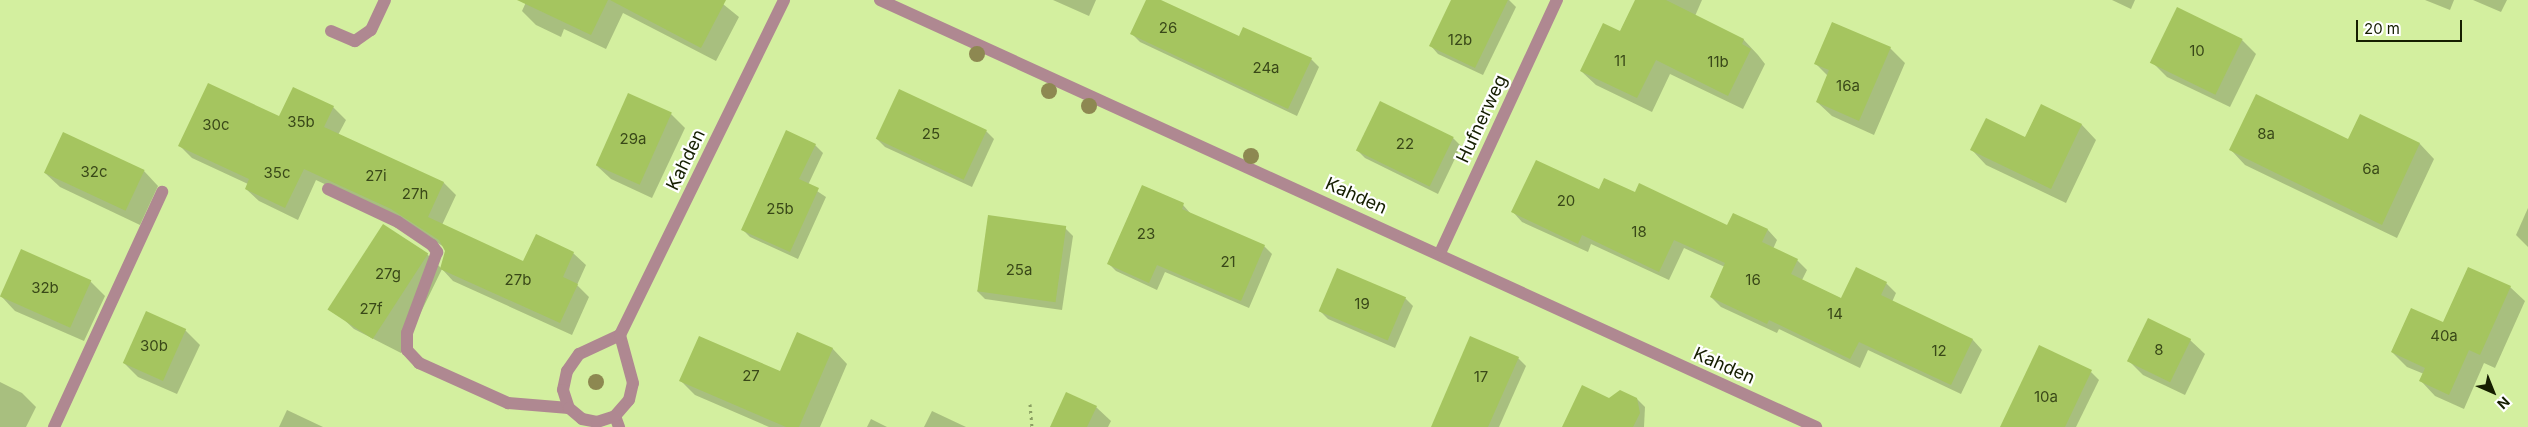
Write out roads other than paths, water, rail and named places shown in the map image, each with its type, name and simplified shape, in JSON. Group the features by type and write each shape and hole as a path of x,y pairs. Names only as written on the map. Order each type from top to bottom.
{"street":[{"path":"331,31 355,40 371,30 385,0"},
{"name":"Kahden","path":"620,335 784,0"},
{"name":"Kahden","path":"880,0 1440,253 1816,427"},
{"name":"Hufnerweg","path":"1440,253 1557,0"},
{"path":"328,189 398,222 432,245 437,252 406,333 407,350 419,364 508,403 569,408"},
{"path":"54,427 162,192"},
{"path":"620,335 633,383 628,400 617,422 597,422 582,419 569,408 563,390 567,371 579,354 620,335"}]}
